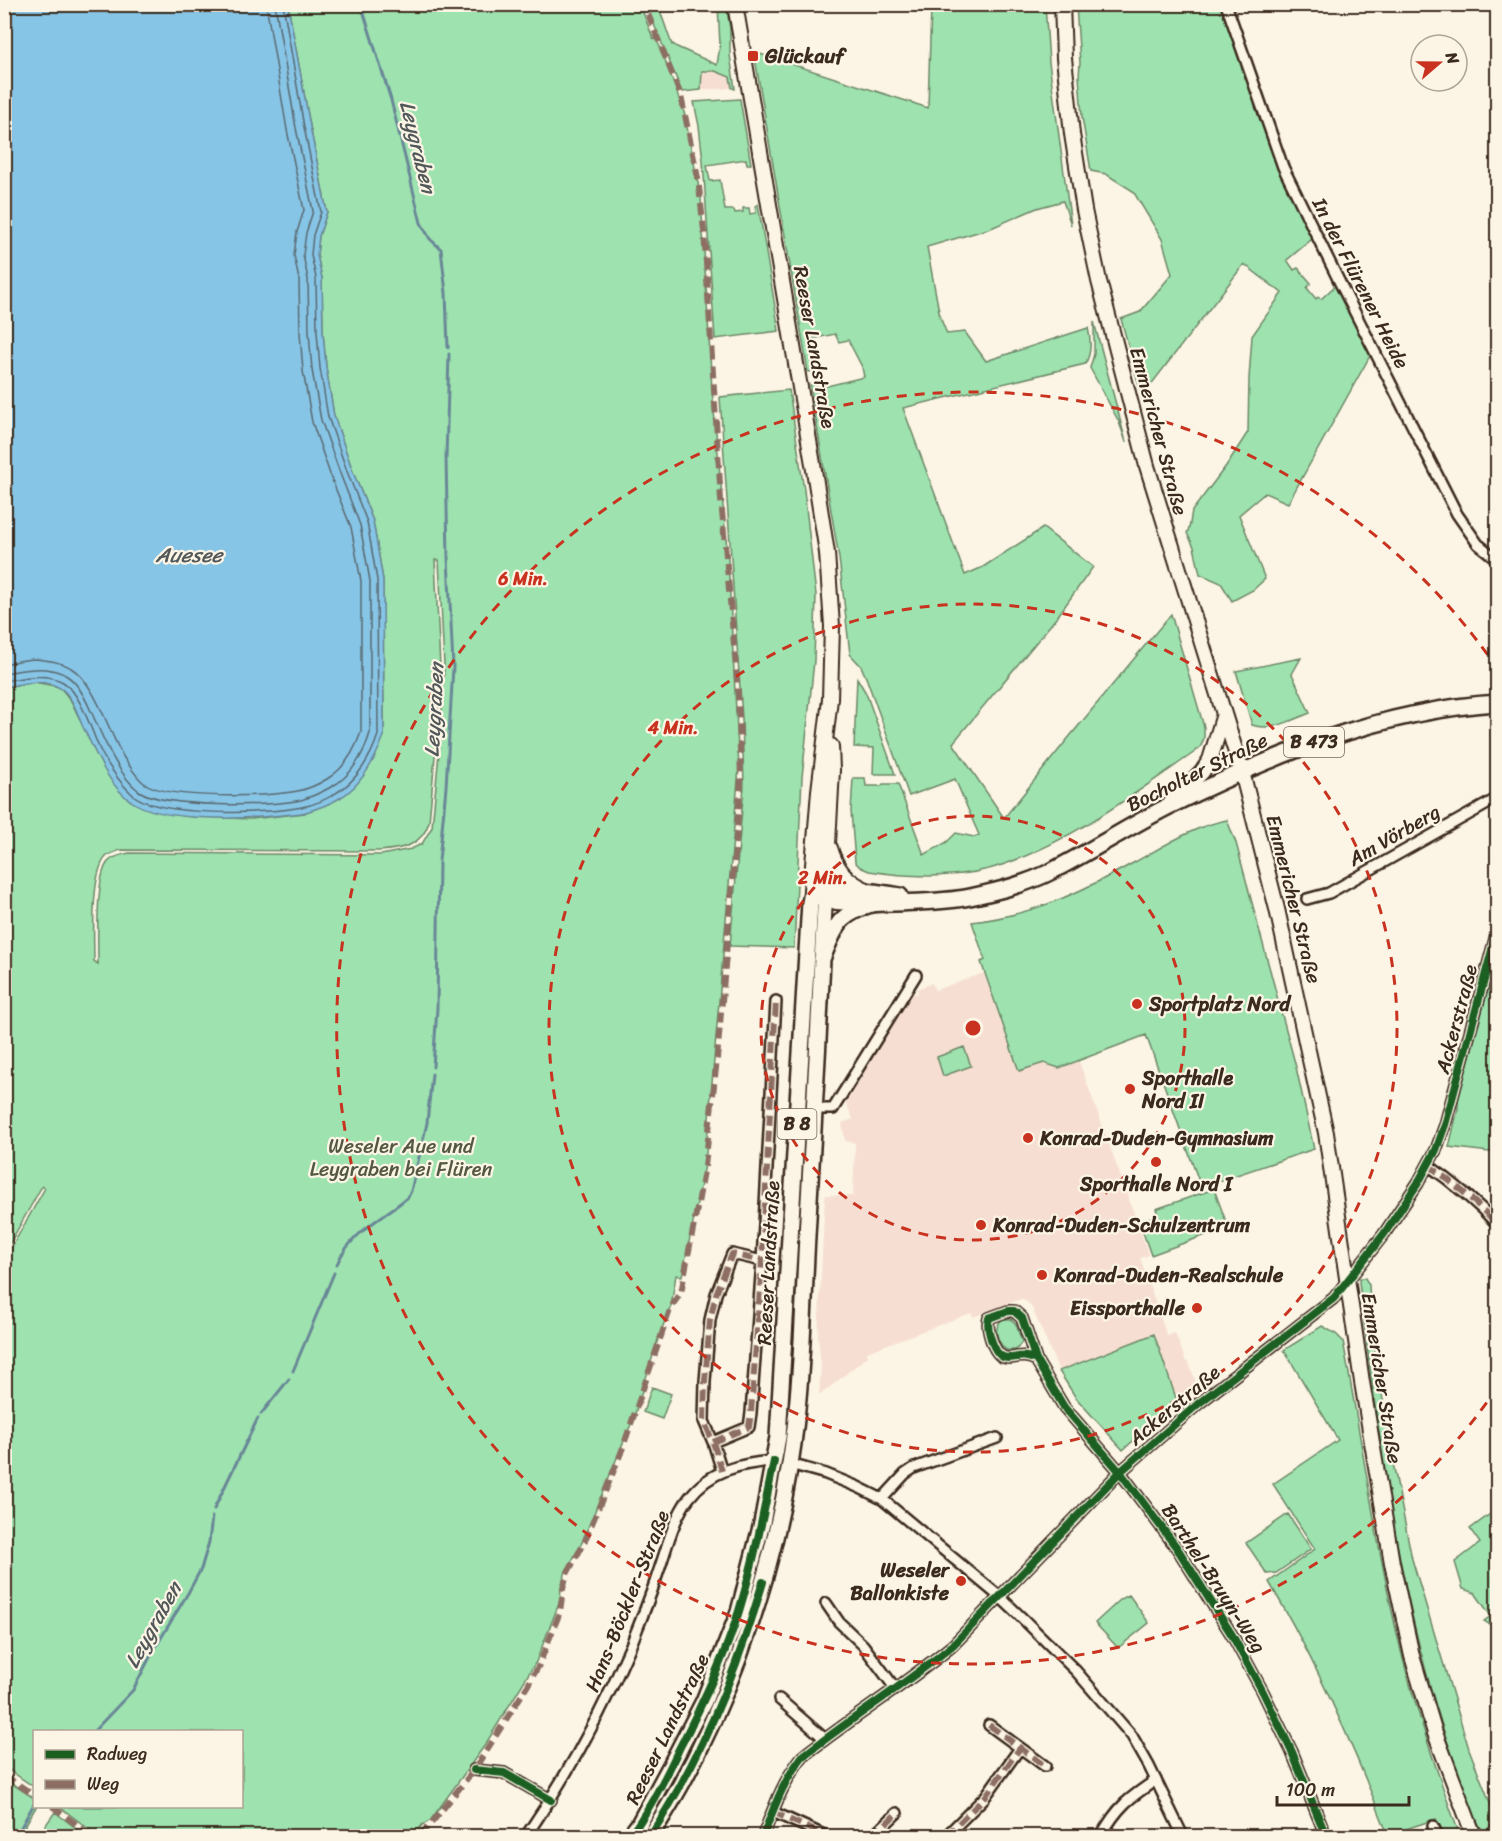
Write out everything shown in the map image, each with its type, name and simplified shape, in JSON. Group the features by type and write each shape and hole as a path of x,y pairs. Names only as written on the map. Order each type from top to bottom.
{"main road":[{"name":"Reeser Landstraße","path":"630,1836 639,1824 704,1701 734,1623 762,1523 774,1461 778,1437 830,699 832,626 827,553 735,4"},
{"name":"Emmericher Straße","path":"1062,4 1064,58 1072,134 1084,210 1099,281 1147,466 1242,772 1277,909 1326,1132 1376,1471 1392,1563 1410,1644 1436,1733 1462,1809 1474,1836"},
{"name":"Reeser Landstraße","path":"650,1836 688,1769 721,1703 763,1582 790,1464 800,1367 822,959 817,894 827,840 832,770 830,699"},
{"name":"Bocholter Straße","path":"817,894 870,898 960,899 1006,889 1051,872 1167,807 1301,747 1389,720 1443,709 1497,703"},
{"path":"1167,807 1202,772 1210,760 1224,714"},
{"path":"827,840 833,860 842,875 870,898"},
{"name":"B 8","path":"822,959 828,942 841,921 870,898"},
{"path":"774,1461 790,1464"}],"street":[{"name":"In der Flürener Heide","path":"1226,4 1283,167 1457,514 1478,544 1497,560"},
{"name":"Am Vörberg","path":"1307,899 1329,893 1497,798"},
{"name":"Ackerstraße","path":"763,1836 781,1790 802,1757 953,1645 1120,1472 1198,1404 1334,1298 1384,1234 1418,1183 1436,1150 1445,1125 1497,928"},
{"path":"814,1110 833,1109 916,975"},
{"path":"713,1442 748,1427 751,1413 776,1001"},
{"path":"1428,1165 1459,1187 1497,1225"},
{"path":"722,1471 704,1421 710,1320 716,1294 732,1254 762,1261"},
{"name":"Barthel-Bruyn-Weg","path":"1036,1360 1025,1355 1008,1358 998,1354 988,1329 990,1318 1008,1311 1018,1313 1025,1326 1036,1360 1064,1407 1120,1472 1177,1548 1232,1635 1263,1692 1292,1752 1326,1836"},
{"path":"882,1499 900,1478 914,1468 997,1438"},
{"name":"Hans-Böckler-Straße","path":"526,1836 551,1800 609,1695 649,1599 671,1535 689,1498 704,1483 722,1471 747,1464 774,1461"},
{"path":"790,1464 825,1474 882,1499 1000,1597 1076,1671 1132,1736 1183,1836"},
{"path":"826,1603 838,1622 863,1645 895,1688"},
{"path":"779,1699 825,1739"},
{"path":"989,1725 1045,1766"},
{"path":"946,1836 985,1797 1020,1748"},
{"path":"474,1770 504,1773 551,1800"},
{"path":"1101,1836 1120,1807 1156,1780"},
{"path":"773,1812 826,1836"},
{"path":"873,1836 897,1813"},
{"path":"1433,1827 1438,1836"}],"shaded area":[{"path":"701,71 715,71 730,77 732,88 701,90"},
{"name":"Konrad-Duden-Schulzentrum","path":"984,973 1019,1071 1044,1063 1059,1068 1079,1061 1149,1255 1140,1258 1167,1336 1175,1333 1197,1385 1123,1450 1076,1398 1059,1371 1032,1308 1021,1299 973,1317 971,1313 867,1352 868,1356 819,1396 821,1365 818,1337 825,1195 853,1196 855,1143 845,1141 842,1123 853,1119 843,1096 911,995 918,993 917,989 932,983 935,990"}],"green space":[{"name":"Weseler Aue und Leygraben bei Flüren","path":"288,5 640,5 653,38 661,49 684,112 701,198 712,390 728,559 739,768 705,1165 682,1276 676,1275 671,1306 659,1336 634,1417 580,1547 566,1571 560,1601 536,1662 485,1745 430,1821 422,1825 414,1836 98,1836 61,1808 243,1808 243,1730 33,1730 33,1786 5,1767 5,1259 45,1188 42,1186 5,1252 5,687 34,682 60,687 71,701 98,757 182,816 251,819 305,813 384,736 383,580 373,521 334,416 326,367 322,278 317,255 319,236 327,212","holes":["435,560 439,560 444,666 441,732 432,827 422,844 411,849 381,855 129,853 112,858 104,870 101,881 98,911 98,964 94,961 94,906 98,876 107,856 120,850 380,851 396,849 416,841 426,830 429,822 437,734 440,667"]},
{"path":"646,5 658,5 672,45 717,65 720,45 718,5 726,5 735,89 732,88 730,77 715,71 702,71 701,90 682,92"},
{"path":"931,5 1045,5 1049,62 1071,225 1063,201 1037,208 991,228 927,247 940,317 947,334 965,332 986,361 1088,328 1090,342 1090,351 1085,364 903,408 965,575 983,567 1043,528 1093,567 1057,617 953,743 1004,818 1171,614 1204,727 1204,738 1201,746 1195,752 1104,814 1056,842 989,869 956,875 920,876 869,871 855,862 851,811 853,778 865,778 866,786 898,784 924,855 947,842 956,833 974,837 979,835 955,779 909,796 867,680 861,666 850,654 839,558 810,385 815,384 819,388 864,377 862,367 848,340 839,342 835,334 811,339 816,368 808,372 754,52 928,108"},
{"path":"1076,5 1220,5 1277,166 1312,239 1287,260 1294,270 1298,268 1311,283 1307,288 1316,299 1318,297 1321,299 1336,285 1371,354 1288,503 1265,493 1239,515 1265,579 1253,590 1232,601 1221,583 1200,574 1194,547 1187,533 1192,511 1248,432 1252,336 1282,293 1244,264 1146,391 1143,400 1121,319 1140,312 1172,274 1162,239 1133,191 1106,174 1091,171 1082,117"},
{"path":"740,99 751,164 747,164 746,159 707,165 710,181 720,180 725,210 734,210 735,213 743,212 743,208 749,208 750,214 756,213 755,206 758,204 779,331 715,339 703,161 694,102"},
{"path":"1094,322 1126,442 1119,422 1090,368 1094,354"},
{"path":"789,390 804,490 816,595 814,661 802,777 794,948 730,946 744,786 742,718 720,397"},
{"path":"1301,658 1292,674 1310,713 1274,726 1252,725 1236,671"},
{"path":"857,678 866,693 895,774 873,774 874,748 854,747"},
{"name":"Sportplatz Nord","path":"1227,820 1236,843 1296,1067 1314,1149 1201,1187 1146,1035 1059,1068 1044,1063 1019,1071 981,962 985,960 972,922 1016,914 1056,901 1191,832"},
{"path":"1497,956 1497,1153 1449,1147 1458,1109 1458,1099"},
{"path":"964,1047 971,1066 943,1076 937,1057"},
{"path":"1214,1189 1228,1227 1151,1255 1139,1221 1158,1215 1156,1209"},
{"path":"1360,1278 1365,1278 1369,1285 1371,1326 1394,1468 1412,1559 1469,1749 1496,1818 1485,1833 1466,1797 1434,1700 1418,1642 1383,1463"},
{"path":"1003,1319 1011,1319 1016,1324 1022,1342 1016,1350 1006,1350 998,1339 998,1326"},
{"path":"1322,1326 1343,1341 1378,1540 1403,1659 1460,1836 1448,1836 1442,1831 1436,1819 1388,1835 1334,1706 1269,1582 1315,1549 1273,1484 1338,1440 1284,1350"},
{"path":"1154,1334 1177,1401 1123,1450 1076,1398 1059,1371"},
{"path":"652,1387 671,1394 662,1419 643,1412"},
{"path":"1497,1509 1497,1629 1484,1621 1491,1616 1475,1593 1463,1589 1455,1562 1480,1543 1470,1529"},
{"path":"1288,1514 1311,1549 1276,1573 1267,1574 1246,1543"},
{"path":"1129,1595 1149,1623 1118,1648 1095,1623 1121,1599"},
{"path":"5,1779 33,1797 33,1808 35,1808 19,1836 5,1836"},
{"path":"55,1812 86,1836 38,1836"}],"water":[{"name":"Auesee","path":"5,4 288,5 327,212 319,236 317,255 322,278 326,367 334,416 373,521 383,580 384,736 372,763 355,786 348,793 323,806 298,814 227,818 183,816 145,808 131,801 115,786 91,745 73,703 63,690 52,684 38,682 5,687"}],"waterway":[{"name":"Leygraben","path":"361,4 391,100 421,223 430,239 441,249 446,293 448,348"},
{"name":"Leygraben","path":"433,1067 437,1008 439,861 453,667 446,458 449,354"},
{"name":"Leygraben","path":"337,1264 350,1243 359,1234 408,1197 427,1123 432,1074"},
{"name":"Leygraben","path":"293,1371 334,1273"},
{"name":"Leygraben","path":"261,1414 289,1379"},
{"name":"Leygraben","path":"214,1509 258,1418"},
{"name":"Leygraben","path":"95,1730 133,1690 188,1593 201,1569 209,1542 212,1517"},
{"name":"Leygraben","path":"16,1836 33,1806"}],"marked path":[{"path":"419,1836 474,1770 539,1665 560,1612 567,1574 584,1543 621,1453 671,1307 681,1293 705,1166 717,1059 741,781 738,690 721,500 704,231 698,178 681,96 644,4"},
{"path":"713,1442 749,1427 762,1261 776,1001"},
{"path":"1428,1165 1464,1193 1498,1225"},
{"path":"722,1471 704,1421 710,1320 716,1294 732,1254 762,1261"},
{"path":"989,1725 1045,1766"},
{"path":"946,1836 985,1797 1020,1748"},
{"path":"4,1775 33,1794"},
{"path":"55,1808 92,1836"},
{"path":"773,1812 826,1836"},
{"path":"873,1836 897,1813"}],"cycle path":[{"path":"763,1836 784,1785 802,1757 953,1645 1120,1472 1198,1404 1334,1298 1384,1234 1418,1183 1436,1150 1445,1125 1498,928"},
{"path":"1036,1360 1026,1357 1007,1358 999,1355 991,1339 989,1318 1008,1311 1014,1311 1022,1318 1036,1360 1064,1407 1120,1472 1177,1548 1232,1635 1263,1692 1292,1752 1326,1836"},
{"path":"630,1836 668,1772 727,1647 749,1574 774,1461"},
{"path":"650,1836 686,1776 716,1713 742,1648 763,1582"},
{"path":"474,1770 504,1773 551,1800"}],"place":[{"name":"Glückauf","path":"753,56"},
{"name":"Sportplatz Nord","path":"1137,1004"},
{"name":"Sporthalle Nord II","path":"1130,1089"},
{"name":"Konrad-Duden-Gymnasium","path":"1028,1138"},
{"name":"Sporthalle Nord I","path":"1156,1162"},
{"name":"Konrad-Duden-Schulzentrum","path":"981,1225"},
{"name":"Konrad-Duden-Realschule","path":"1042,1275"},
{"name":"Eissporthalle","path":"1197,1308"},
{"name":"Weseler Ballonkiste","path":"961,1581"}]}
